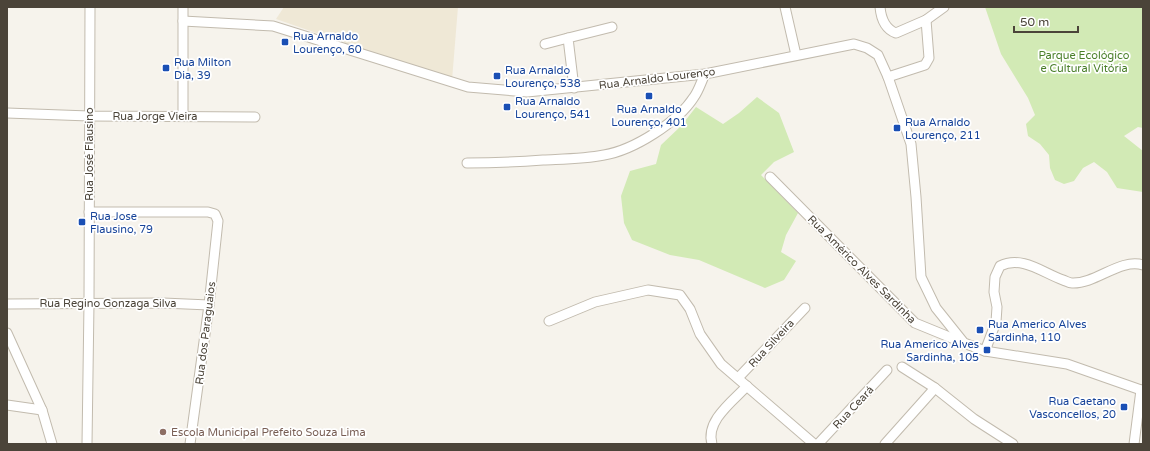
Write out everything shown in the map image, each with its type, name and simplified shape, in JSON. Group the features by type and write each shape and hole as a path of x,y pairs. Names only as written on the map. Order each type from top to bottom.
{"street":[{"name":"Rua José Flausino","path":"87,444 90,7"},
{"path":"183,7 183,116"},
{"path":"785,7 796,55"},
{"path":"880,7 880,15 884,24 890,31 896,33 926,20 944,7"},
{"path":"888,77 925,65 929,58 926,20"},
{"name":"Rua Arnaldo Lourenço","path":"183,21 273,26 468,87 527,92 705,74 854,44 867,48 878,55 888,77 910,144 916,197 921,277 936,308 964,343"},
{"path":"545,44 612,27"},
{"path":"568,38 574,88"},
{"path":"467,163 503,163 575,159 605,155 627,147 658,131 680,114 694,96 705,74"},
{"name":"Rua Jorge Vieira","path":"7,113 89,116 255,117"},
{"name":"Rua Américo Alves Sardinha","path":"770,177 915,324 964,343"},
{"name":"Rua dos Paraguaios","path":"89,212 208,212 215,214 218,221 190,444"},
{"path":"986,350 996,322 997,307 994,292 995,277 1000,266 1007,262 1018,262 1033,266 1056,278 1072,283 1089,281 1120,267 1136,263 1143,265 1143,260"},
{"path":"548,321 596,302 648,290 680,295 690,309 700,334 721,364 814,444"},
{"name":"Rua Regino Gonzaga Silva","path":"7,304 89,302 208,305"},
{"name":"Rua Silveira","path":"738,378 804,308"},
{"path":"7,333 42,410 52,444"},
{"path":"964,343 986,350 1067,364 1142,390 1134,444"},
{"path":"902,367 935,388 974,419 1013,444"},
{"name":"Rua Ceará","path":"818,444 887,370"},
{"path":"712,444 710,440 712,425 747,386"},
{"path":"885,444 935,388"},
{"path":"7,405 42,410"}],"shaded area":[{"path":"284,7 458,7 452,80 276,19"}],"green space":[{"name":"Parque Ecológico e Cultural Vitória","path":"985,7 1143,7 1143,128 1138,127 1124,136 1143,151 1143,192 1117,188 1107,172 1094,162 1083,168 1074,181 1064,184 1055,180 1050,168 1049,155 1040,144 1028,136 1026,124 1035,115 1028,98 1001,54"},
{"path":"757,97 779,113 794,152 774,162 761,175 798,213 786,235 781,252 796,261 784,280 765,288 699,260 670,255 632,240 624,223 621,196 630,171 656,164 661,145 681,126 696,107 723,124 739,113"}],"place":[{"name":"Rua Arnaldo Lourenço, 60","path":"285,42"},
{"name":"Rua Milton Dia, 39","path":"166,68"},
{"name":"Rua Arnaldo Lourenço, 538","path":"497,76"},
{"name":"Rua Arnaldo Lourenço, 401","path":"649,96"},
{"name":"Rua Arnaldo Lourenço, 541","path":"507,107"},
{"name":"Rua Arnaldo Lourenço, 211","path":"897,128"},
{"name":"Rua Jose Flausino, 79","path":"82,222"},
{"name":"Rua Americo Alves Sardinha, 110","path":"980,330"},
{"name":"Rua Americo Alves Sardinha, 105","path":"987,350"},
{"name":"Rua Caetano Vasconcellos, 20","path":"1124,407"},
{"name":"Escola Municipal Prefeito Souza Lima","path":"163,432"}]}
